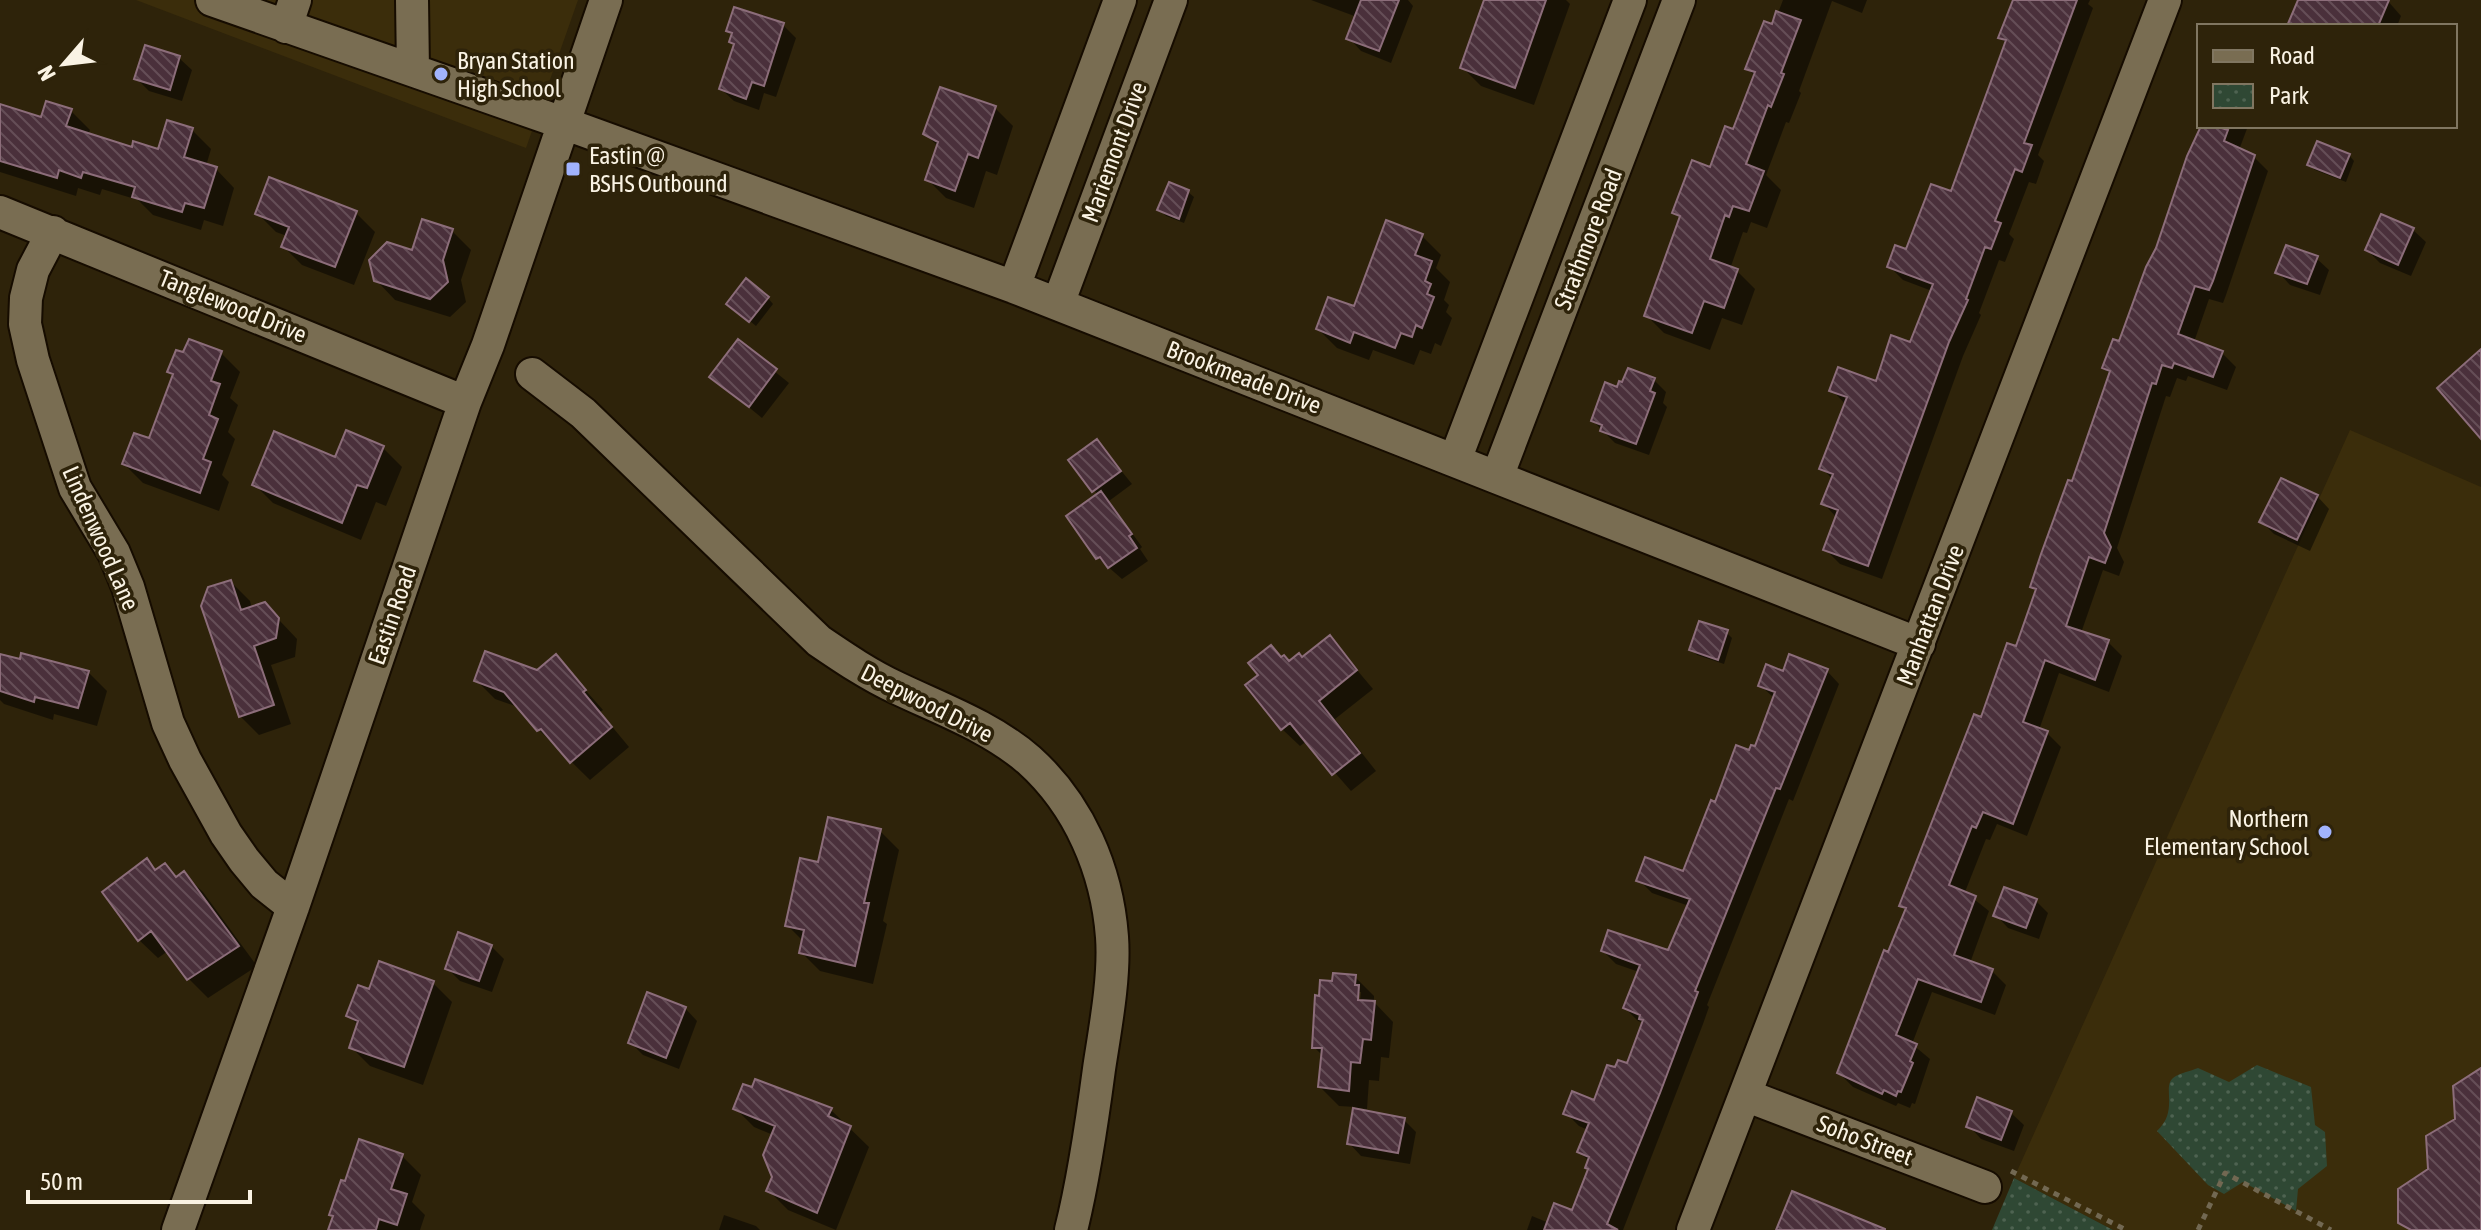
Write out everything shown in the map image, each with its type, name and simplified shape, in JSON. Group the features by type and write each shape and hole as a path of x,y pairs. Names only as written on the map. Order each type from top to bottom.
{"street":[{"name":"Brookmeade Drive","path":"212,0 290,14 413,70 1014,287 1919,644"},
{"path":"412,0 413,70"},
{"name":"Eastin Road","path":"178,1230 293,907 606,0"},
{"name":"Mariemont Drive","path":"1014,287 1120,0"},
{"name":"Mariemont Drive","path":"1058,304 1171,0"},
{"name":"Strathmore Road","path":"1455,460 1630,0"},
{"name":"Strathmore Road","path":"1497,477 1679,0"},
{"name":"Manhattan Drive","path":"1693,1230 2165,0"},
{"name":"Tanglewood Drive","path":"0,212 465,402"},
{"name":"Lindenwood Lane","path":"53,232 33,270 26,298 25,324 33,360 75,488 114,553 128,587 168,723 185,760 244,860 264,884 293,907"},
{"name":"Deepwood Drive","path":"532,374 583,413 819,641 892,686 983,728 1028,760 1055,789 1080,824 1106,894 1112,939 1107,1012 1096,1091 1071,1230"},
{"name":"Soho Street","path":"1745,1095 1994,1177"}],"path":[{"path":"2198,1230 2225,1173 2331,1230"},
{"path":"1994,1177 2126,1230"}],"shaded area":[{"name":"Bryan Station High School","path":"136,0 578,0 526,148"},
{"name":"Northern Elementary School","path":"2350,430 2481,487 2481,1230 2113,1230 2014,1178"}],"green space":[{"path":"2257,1065 2311,1087 2315,1125 2325,1132 2327,1166 2298,1189 2296,1211 2243,1182 2224,1194 2208,1185 2157,1131 2167,1116 2170,1082 2176,1076 2198,1068 2229,1082"},
{"path":"2014,1178 2113,1230 1992,1230"}],"building":[{"path":"1361,0 1399,0 1379,51 1346,39"},
{"path":"1484,0 1546,0 1515,88 1460,68"},
{"path":"2013,0 2077,0 2024,143 2032,145 2022,172 2015,169 1995,221 2001,223 1991,249 1985,247 1868,566 1823,550 1838,510 1821,504 1833,474 1819,469 1847,397 1829,391 1838,367 1876,381 1891,335 1910,342 1933,284 1887,267 1895,245 1906,249 1931,184 1951,191 2006,40 1998,38"},
{"path":"2298,0 2389,0 2379,24 2288,24"},
{"path":"734,7 784,23 764,86 752,82 746,99 719,89 734,44 729,42 732,33 726,31"},
{"path":"1776,11 1801,20 1781,73 1784,74 1771,107 1768,105 1746,164 1764,171 1749,211 1733,206 1729,217 1725,215 1710,259 1738,269 1724,308 1704,301 1692,333 1644,316 1680,216 1672,213 1692,160 1710,167 1725,126 1733,129 1755,72 1745,69 1764,21 1772,24"},
{"path":"145,45 180,56 170,90 134,79"},
{"path":"940,87 996,106 978,158 968,154 955,191 925,180 938,142 923,134"},
{"path":"46,101 72,109 66,126 132,147 133,141 158,149 167,120 193,128 184,157 217,167 204,208 185,203 182,212 132,197 135,187 83,172 81,178 59,170 57,178 0,161 0,104 41,117"},
{"path":"2200,128 2228,130 2224,141 2255,155 2213,281 2209,290 2195,286 2178,334 2223,351 2213,377 2174,363 2172,368 2162,365 2156,384 2152,383 2104,533 2111,547 2105,563 2089,557 2066,626 2109,640 2095,680 2045,660 2023,722 2048,731 2013,824 1983,812 1976,828 1972,826 1949,885 1976,896 1954,955 1993,969 1981,1002 1918,979 1896,1035 1917,1044 1910,1061 1913,1063 1901,1092 1898,1091 1896,1096 1884,1090 1882,1094 1837,1073 1884,950 1888,952 1906,908 1899,906 1974,714 1981,717 2007,643 2016,646 2036,589 2030,587 2041,554 2068,480 2072,481 2110,371 2102,368 2113,339 2119,341 2156,248 2187,156"},
{"path":"2317,141 2350,154 2340,178 2307,165"},
{"path":"269,177 357,211 335,267 281,247 289,227 255,214"},
{"path":"1169,182 1189,190 1179,219 1157,210"},
{"path":"2381,214 2414,228 2398,265 2365,250"},
{"path":"422,219 453,229 443,260 448,282 430,299 374,281 369,260 387,242 412,250"},
{"path":"1386,220 1423,234 1415,255 1432,261 1425,281 1431,284 1427,294 1434,297 1422,328 1416,325 1412,337 1401,333 1395,348 1354,332 1350,343 1316,329 1328,297 1354,306"},
{"path":"2286,245 2318,256 2307,284 2275,273"},
{"path":"746,278 769,297 749,322 726,304"},
{"path":"189,339 222,351 211,381 220,384 209,415 218,419 203,459 211,462 200,493 122,464 134,433 149,438 173,374 167,372 176,350 183,352"},
{"path":"738,339 777,369 749,407 709,377"},
{"path":"2481,349 2481,439 2437,388"},
{"path":"1628,368 1655,378 1650,391 1655,393 1636,444 1600,431 1602,425 1591,421 1605,382 1617,387"},
{"path":"346,430 384,446 367,488 357,485 342,523 252,485 274,431 335,457"},
{"path":"1097,439 1121,471 1092,492 1068,460"},
{"path":"2281,478 2318,495 2297,540 2259,522"},
{"path":"1101,491 1132,534 1129,536 1137,548 1108,568 1100,557 1096,559 1066,516"},
{"path":"231,580 241,610 265,602 279,618 276,638 254,646 274,705 239,717 201,606 208,587"},
{"path":"1699,621 1728,630 1718,660 1689,650"},
{"path":"1330,635 1357,670 1319,701 1360,753 1332,775 1290,723 1281,730 1245,685 1258,675 1248,663 1271,645 1289,661 1299,653 1302,657"},
{"path":"485,651 537,670 556,654 612,727 570,763 504,692 474,681"},
{"path":"21,653 89,671 78,708 35,697 34,702 0,691 0,654 20,659"},
{"path":"1789,654 1828,669 1780,789 1776,788 1695,991 1698,992 1660,1093 1607,1224 1618,1230 1544,1230 1554,1203 1572,1210 1588,1169 1585,1168 1589,1157 1577,1152 1589,1123 1563,1114 1572,1091 1594,1100 1607,1065 1615,1067 1618,1060 1627,1063 1643,1020 1639,1019 1640,1015 1623,1008 1640,965 1601,951 1608,930 1668,950 1690,899 1636,881 1645,857 1683,871 1711,800 1715,802 1736,745 1749,750 1751,745 1755,746 1775,692 1758,686 1766,664 1783,671"},
{"path":"828,817 881,829 864,903 869,903 855,966 799,953 804,930 785,926 800,858 818,862"},
{"path":"147,858 155,870 165,863 176,877 184,871 239,946 187,980 151,931 138,941 102,892"},
{"path":"2004,887 2037,899 2026,928 1993,916"},
{"path":"458,932 492,945 479,981 445,969"},
{"path":"379,961 434,981 404,1067 349,1048 358,1021 346,1016 358,985 369,989"},
{"path":"1333,973 1356,975 1358,1000 1375,1001 1371,1040 1363,1039 1360,1063 1351,1062 1349,1091 1318,1087 1322,1048 1312,1048 1315,995 1319,996 1320,980 1332,981"},
{"path":"647,992 686,1007 666,1058 628,1043"},
{"path":"2481,1068 2481,1230 2411,1230 2398,1223 2398,1189 2428,1169 2426,1136 2455,1119 2453,1086"},
{"path":"755,1079 832,1108 828,1116 851,1126 817,1213 766,1191 772,1177 763,1155 775,1126 733,1109 743,1084 752,1087"},
{"path":"1977,1097 2012,1111 2001,1140 1966,1127"},
{"path":"1353,1108 1405,1118 1398,1153 1347,1144"},
{"path":"359,1139 403,1154 391,1189 407,1194 397,1225 379,1219 376,1230 328,1230 333,1216 329,1215"},
{"path":"1792,1191 1885,1229 1885,1230 1776,1230"}],"place":[{"name":"Bryan Station High School","path":"441,74"},
{"name":"Eastin @ BSHS Outbound","path":"573,169"},
{"name":"Northern Elementary School","path":"2325,832"}]}
